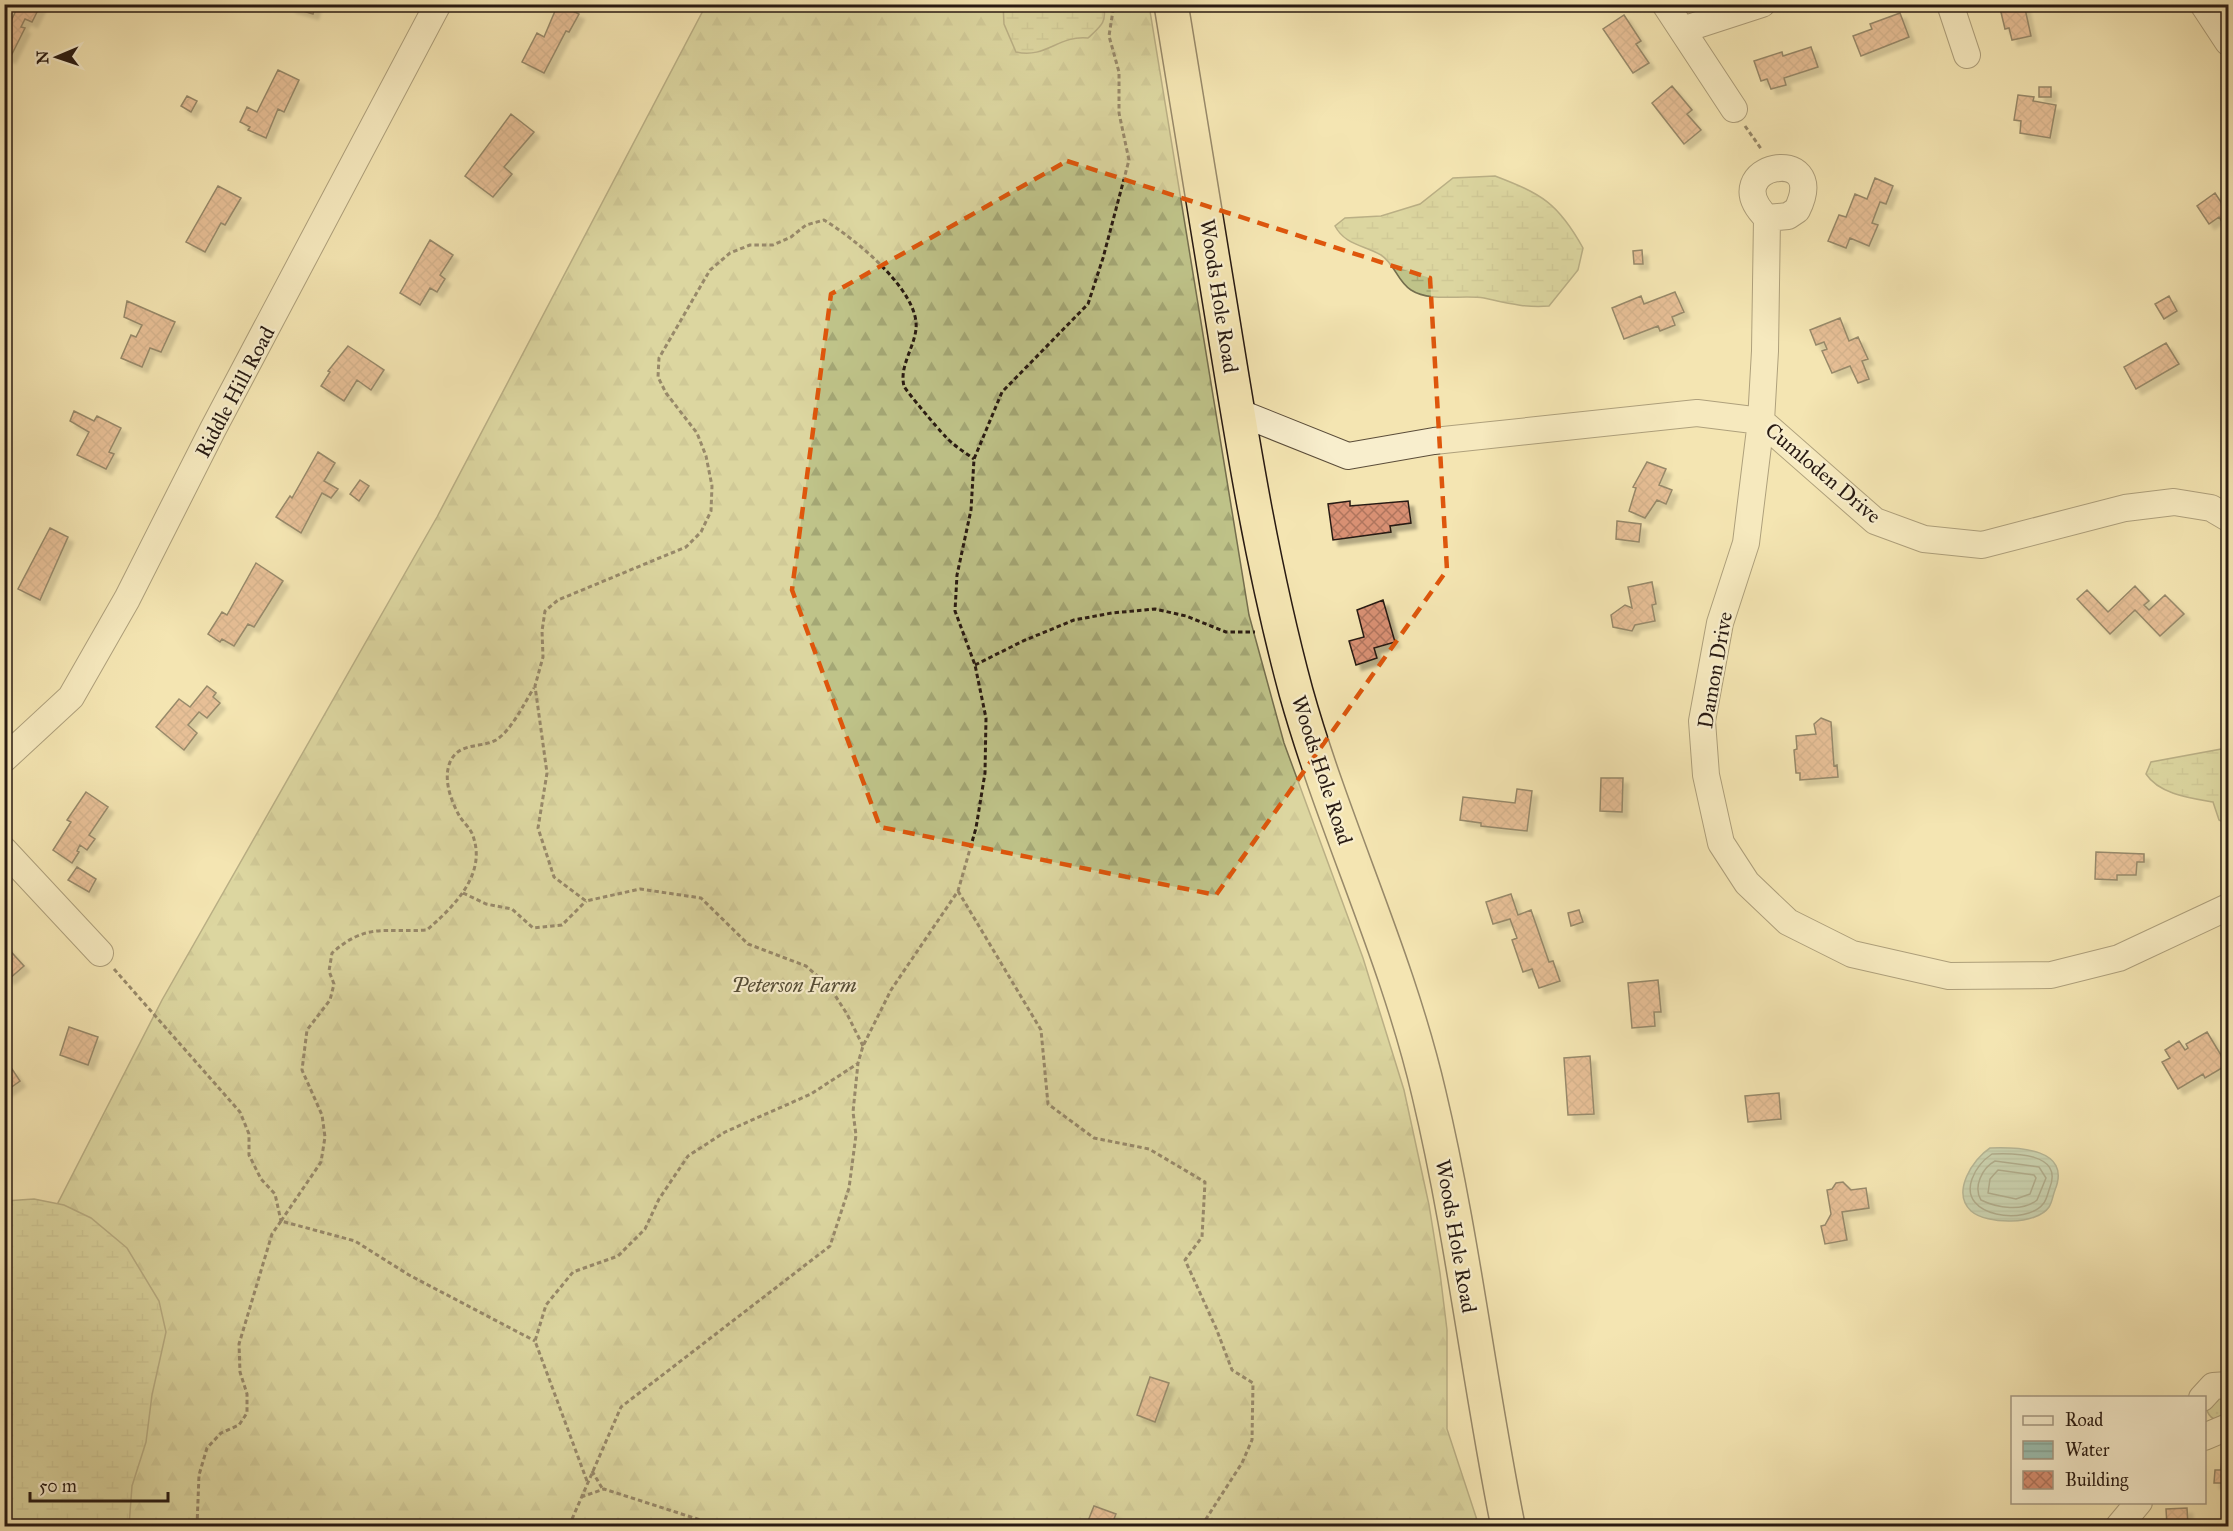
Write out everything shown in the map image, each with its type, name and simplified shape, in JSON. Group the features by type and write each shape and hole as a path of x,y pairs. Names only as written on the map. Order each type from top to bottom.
{"highway":[{"name":"Woods Hole Road","path":"1172,4 1253,507 1282,632 1324,786 1407,1011 1428,1091 1452,1203 1508,1527"}],"street":[{"name":"Riddle Hill Road","path":"4,759 71,697 122,609 213,429 438,4"},
{"path":"1665,4 1734,109"},
{"path":"1682,30 1762,4"},
{"path":"1950,4 1967,55"},
{"path":"2203,4 2229,42"},
{"path":"1767,218 1788,216 1797,210 1804,188 1801,178 1794,170 1773,167"},
{"name":"Damon Drive","path":"1773,167 1757,178 1754,188 1759,211 1767,218 1765,351 1761,421 1746,543 1720,623 1702,721 1706,776 1721,843 1747,883 1788,922 1852,954 1949,976 2051,975 2119,958 2229,907"},
{"name":"Cumloden Drive","path":"1238,412 1348,456 1434,441 1697,413 1761,421 1875,521 1924,539 1982,545 2125,508 2174,502 2211,508 2229,518"},
{"path":"4,850 100,953"},
{"path":"2204,1396 2213,1386 2229,1385"},
{"path":"2206,1437 2229,1427"},
{"path":"2119,1527 2138,1504"}],"path":[{"path":"569,1527 621,1407 830,1246 849,1188 856,1135 853,1112 858,1063 863,1046 891,990 958,891 976,828 985,773 986,718 975,665 955,611 957,575 971,510 974,459 1002,392 1088,304 1103,258 1129,160 1119,113 1119,72 1109,36 1114,4"},
{"path":"1734,109 1773,167"},
{"path":"197,1527 200,1475 207,1448 221,1433 239,1425 247,1413 247,1394 240,1372 239,1344 272,1234 321,1162 325,1137 322,1115 302,1070 307,1030 330,1000 334,984 329,971 332,954 358,935 378,929 400,932 427,930 464,893 475,866 473,836 460,817 450,794 447,774 452,759 463,749 496,740 508,727 535,686 543,657 542,631 545,611 558,600 686,547 701,532 711,511 712,486 706,456 697,433 666,393 658,377 659,358 710,270 730,254 750,245 773,245 791,237 806,225 824,220 843,232 889,274 905,292 915,310 917,327 902,375 905,389 945,437 974,459"},
{"path":"975,665 1023,641 1074,620 1112,613 1155,609 1186,616 1226,632 1282,632"},
{"path":"535,686 547,773 538,828 554,877 586,901"},
{"path":"464,893 486,904 512,909 533,928 562,925 586,901 640,889 701,898 748,944 806,966 829,986 848,1014 863,1046"},
{"path":"958,891 1041,1030 1048,1104 1094,1138 1149,1149 1204,1182 1202,1237 1185,1260 1232,1370 1253,1383 1252,1440 1242,1464 1206,1519 1205,1527"},
{"path":"100,953 240,1112 249,1134 249,1155 261,1179 275,1194 281,1221"},
{"path":"587,1482 535,1341 546,1305 573,1272 618,1256 645,1229 659,1199 688,1156 725,1132 811,1094 858,1063"},
{"path":"281,1221 355,1241 409,1275 535,1341"},
{"path":"592,1470 604,1489"},
{"path":"581,1497 604,1489 719,1527"}],"highlighted area":[{"path":"1067,161 1430,278 1447,570 1216,895 880,827 792,590 831,294"}],"green space":[{"path":"1003,4 1103,5 1104,20 1088,38 1068,40 1036,52 1016,52 1004,24"},
{"name":"Peterson Farm","path":"706,5 1149,5 1249,615 1284,743 1363,958 1404,1090 1429,1205 1440,1273 1447,1330 1447,1429 1479,1526 5,1526 4,1308 162,1000 437,517"},
{"path":"1495,176 1537,195 1557,210 1583,248 1578,270 1549,306 1524,306 1484,298 1437,297 1419,294 1406,286 1386,259 1349,241 1335,226 1345,218 1381,216 1420,204 1453,178"},
{"path":"2227,748 2228,825 2219,820 2213,802 2167,791 2146,774 2151,762"},
{"path":"34,1199 64,1205 91,1218 127,1248 159,1301 166,1332 152,1395 146,1442 132,1486 129,1526 5,1526 5,1201"},
{"path":"2228,1391 2228,1420 2214,1419 2209,1415 2206,1407"}],"water":[{"path":"1990,1148 2014,1148 2039,1153 2049,1158 2056,1166 2058,1176 2055,1190 2050,1205 2043,1213 2023,1220 2000,1221 1978,1216 1971,1211 1963,1195 1967,1176 1977,1160"}],"building":[{"path":"19,4 41,4 32,22 25,19 21,27 25,28 10,58 4,55 4,18 11,21"},
{"path":"290,4 316,4 313,14 290,7"},
{"path":"558,4 579,14 569,32 566,31 544,73 522,62 537,33 544,37"},
{"path":"1999,4 2024,4 2031,36 2012,40 2009,28 2005,29"},
{"path":"1900,13 1909,37 1861,56 1853,36 1872,29 1870,24"},
{"path":"1624,15 1641,41 1636,44 1649,63 1633,73 1603,29"},
{"path":"1811,47 1818,67 1784,78 1786,85 1771,89 1767,79 1761,81 1754,61 1782,52 1783,56"},
{"path":"278,70 299,80 284,112 278,109 266,138 248,130 250,127 240,122 247,107 257,112"},
{"path":"1672,86 1692,110 1687,114 1701,130 1684,144 1652,103"},
{"path":"2039,87 2051,87 2051,97 2039,97"},
{"path":"2018,95 2034,97 2033,101 2056,105 2050,138 2020,133 2021,121 2014,120"},
{"path":"187,96 197,101 191,112 181,106"},
{"path":"511,114 534,132 504,167 512,174 493,197 465,176"},
{"path":"1875,178 1893,186 1886,204 1880,202 1872,223 1878,225 1869,246 1850,238 1846,248 1828,241 1839,215 1846,217 1855,194 1867,199"},
{"path":"218,186 241,198 225,225 221,223 205,252 186,242"},
{"path":"2215,193 2228,213 2228,231 2219,217 2209,224 2197,206"},
{"path":"430,240 453,255 440,275 445,279 437,292 430,288 420,305 400,293"},
{"path":"1642,250 1643,264 1634,264 1633,251"},
{"path":"1675,292 1684,312 1672,317 1675,325 1660,331 1658,326 1624,339 1612,308 1641,296 1644,304"},
{"path":"2169,296 2177,311 2164,319 2155,304"},
{"path":"127,301 175,322 161,352 150,348 142,367 121,358 131,335 136,337 142,325 124,317"},
{"path":"1840,318 1849,341 1858,337 1868,359 1862,361 1869,379 1858,383 1850,366 1832,373 1822,351 1827,349 1824,342 1816,345 1810,330"},
{"path":"2166,343 2179,364 2136,389 2124,367"},
{"path":"348,346 384,370 371,390 357,380 344,401 321,386 330,372 328,371"},
{"path":"74,411 94,421 97,416 121,428 109,452 114,454 106,469 77,455 89,432 70,421"},
{"path":"318,452 335,463 324,481 338,489 331,498 322,493 301,533 276,517 290,496 292,498"},
{"path":"1647,462 1666,469 1659,485 1672,490 1666,504 1657,500 1645,518 1629,511 1636,488 1633,487"},
{"path":"360,480 369,486 359,501 350,494"},
{"path":"1350,501 1350,506 1408,501 1411,523 1390,526 1391,532 1333,540 1328,504"},
{"path":"1617,521 1641,524 1639,542 1616,539"},
{"path":"50,528 68,537 40,600 18,589"},
{"path":"256,563 283,581 254,627 248,624 234,646 222,639 220,642 208,634 222,612 227,615"},
{"path":"1652,582 1656,604 1652,605 1655,621 1635,625 1632,631 1613,627 1611,615 1625,605 1632,608 1628,587"},
{"path":"2135,586 2149,601 2144,605 2149,610 2165,595 2184,614 2160,636 2135,610 2110,634 2077,599 2087,590 2108,612"},
{"path":"1383,600 1395,642 1374,648 1377,658 1356,665 1349,641 1364,637 1357,610"},
{"path":"207,686 216,693 213,697 220,703 207,718 199,712 188,725 197,733 184,750 156,727 179,699 190,707"},
{"path":"1821,718 1831,722 1834,766 1837,765 1838,777 1800,780 1800,773 1796,773 1794,750 1797,749 1796,736 1816,734 1814,724"},
{"path":"1601,778 1623,778 1622,812 1600,811"},
{"path":"1517,789 1532,791 1527,831 1481,826 1481,823 1460,820 1463,797 1515,803"},
{"path":"86,792 108,807 89,835 95,839 87,850 80,845 77,851 79,852 72,863 53,850 71,822 67,820"},
{"path":"2096,852 2144,854 2144,862 2137,862 2136,875 2117,875 2117,880 2095,879"},
{"path":"77,867 96,879 89,892 68,880"},
{"path":"1511,894 1518,915 1531,910 1549,962 1553,961 1560,981 1539,988 1532,969 1523,972 1512,940 1517,938 1510,919 1493,924 1486,902"},
{"path":"1579,910 1583,922 1571,926 1568,913"},
{"path":"4,944 24,966 9,979 4,974"},
{"path":"1658,980 1661,1012 1654,1012 1655,1026 1632,1028 1628,983"},
{"path":"69,1027 98,1037 88,1065 60,1055"},
{"path":"2207,1032 2227,1065 2205,1078 2203,1074 2178,1089 2162,1062 2170,1058 2165,1050 2179,1041 2185,1050 2188,1048 2186,1044"},
{"path":"1590,1056 1594,1114 1568,1115 1564,1058"},
{"path":"12,1069 20,1081 6,1091 4,1074"},
{"path":"1779,1093 1781,1119 1748,1122 1745,1096"},
{"path":"1843,1182 1851,1190 1866,1188 1869,1208 1842,1212 1847,1240 1825,1244 1821,1226 1825,1225 1831,1214 1827,1190 1832,1189 1836,1183"},
{"path":"2228,1334 2228,1358 2224,1358 2222,1335"},
{"path":"1150,1377 1169,1383 1155,1422 1137,1415"},
{"path":"2222,1460 2228,1460 2228,1483 2214,1483 2215,1470 2221,1470"},
{"path":"2225,1498 2228,1498 2228,1511 2225,1511"},
{"path":"1094,1506 1116,1514 1111,1526 1086,1526"},
{"path":"2187,1508 2188,1526 2167,1526 2166,1509"}]}
